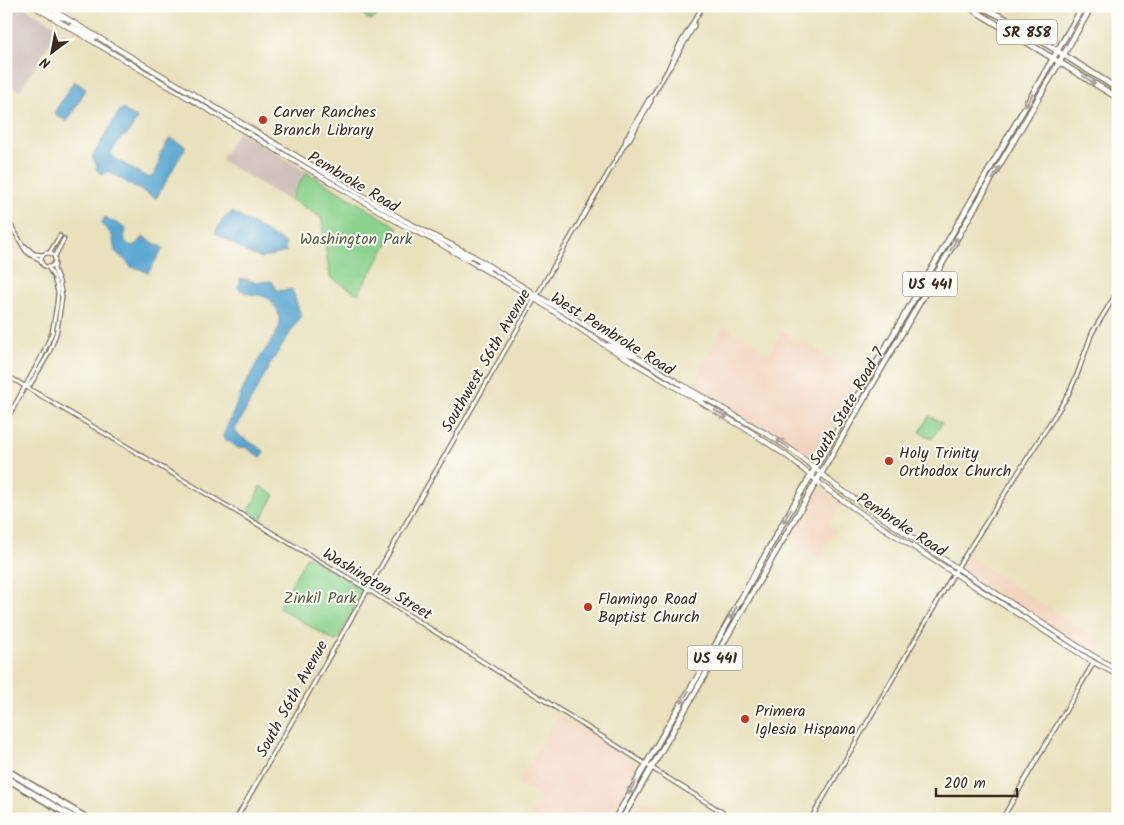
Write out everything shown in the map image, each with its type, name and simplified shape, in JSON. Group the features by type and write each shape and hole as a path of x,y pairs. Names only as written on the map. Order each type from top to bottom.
{"highway":[{"path":"6,772 16,776 88,819"},
{"path":"6,778 76,819"}],"main road":[{"name":"Pembroke Road","path":"33,6 403,225 536,297"},
{"name":"Pembroke Road","path":"46,6 405,221 473,256 536,297"},
{"name":"SR 858","path":"967,6 1060,62"},
{"path":"972,6 981,11 988,10"},
{"name":"SR 858","path":"980,6 1008,20 1064,55"},
{"name":"South State Road 7","path":"615,819 1083,6"},
{"name":"South State Road 7","path":"622,819 1092,6"},
{"path":"39,10 48,12 58,18 65,18"},
{"path":"69,28 73,27 110,45"},
{"path":"1064,55 1118,89"},
{"path":"1060,62 1118,98"},
{"path":"172,88 202,103 208,103"},
{"path":"211,112 215,111 247,127"},
{"path":"313,171 336,183 343,183"},
{"path":"982,183 981,190 983,195"},
{"path":"343,189 367,198"},
{"path":"977,191 979,195 978,203"},
{"path":"450,250 455,250 468,257 473,256"},
{"path":"477,266 480,264 493,271 497,271"},
{"name":"West Pembroke Road","path":"536,297 606,346 677,389"},
{"name":"West Pembroke Road","path":"536,297 679,384"},
{"path":"899,324 901,336"},
{"path":"583,330 600,339 607,339"},
{"path":"893,335 895,340 894,347"},
{"path":"606,346 612,346 625,354 634,356"},
{"path":"872,385 873,370"},
{"path":"651,373 653,372 673,384 679,384"},
{"name":"Pembroke Road","path":"679,384 772,437 837,487 922,544 1024,617 1118,676"},
{"name":"Pembroke Road","path":"677,389 787,456 831,493 885,528 1118,670"},
{"path":"677,389 707,399"},
{"path":"885,528 893,527 922,544"},
{"path":"749,585 750,596"},
{"path":"744,592 747,598 746,604"},
{"path":"1024,617 1030,617 1058,636 1065,638"},
{"path":"701,671 702,682"},
{"path":"696,690 697,677"}],"street":[{"name":"Southwest 56th Avenue","path":"367,589 629,140 703,6"},
{"path":"6,218 30,255 41,260 51,270 58,292 52,333 44,352 26,383 26,387 6,420"},
{"path":"22,244 34,254 43,254 53,250 62,237 54,264 62,297 56,334 49,353 30,385 26,387"},
{"path":"50,252 55,257"},
{"path":"41,260 43,254"},
{"path":"48,267 54,264"},
{"path":"811,819 956,570 1068,395 1092,333 1118,291"},
{"name":"Washington Street","path":"6,375 367,589 733,819"},
{"name":"South 56th Avenue","path":"236,819 367,589"},
{"path":"1002,819 1097,658"}],"shaded area":[{"path":"6,6 23,6 59,28 20,91 6,83"},
{"path":"239,131 305,171 288,200 221,160"},
{"path":"724,326 769,353 782,331 864,377 814,459 691,385"},
{"path":"6,379 21,388 6,414"},
{"path":"820,491 842,504 828,524 836,530 820,559 791,541 790,538 817,492"},
{"path":"967,555 1101,642 1094,653 959,568"},
{"path":"558,714 636,763 637,769 625,788 623,797 610,819 529,819 541,797 518,784"},
{"path":"641,798 674,819 629,819"}],"green space":[{"path":"361,6 394,6 392,10 372,20 365,17"},
{"name":"Washington Park","path":"306,172 398,227 358,294 330,277 321,217 290,199"},
{"path":"929,416 942,423 932,439 920,432"},
{"path":"260,486 275,495 259,523 247,514"},
{"name":"Zinkil Park","path":"309,556 363,591 338,639 335,641 279,608 306,558"}],"water":[{"path":"74,81 86,89 67,122 54,113"},
{"path":"122,109 137,118 127,135 122,137 111,153 114,158 148,178 153,176 158,167 160,154 170,138 185,146 155,198 109,171 103,175 96,169 97,166 92,157"},
{"path":"232,212 285,243 286,252 261,258 246,252 215,233 222,220"},
{"path":"105,217 125,228 124,238 129,245 136,245 143,237 163,248 148,273 131,267 115,251 112,235 101,224"},
{"path":"240,278 255,282 272,281 277,291 292,289 301,316 271,363 235,430 238,435 263,450 264,452 260,457 245,447 238,448 224,439 223,436 244,387 280,324 278,311 270,299 240,290 238,287"}],"place":[{"name":"Carver Ranches Branch Library","path":"263,120"},
{"name":"Holy Trinity Orthodox Church","path":"889,461"},
{"name":"Flamingo Road Baptist Church","path":"588,607"},
{"name":"Primera Iglesia Hispana","path":"745,719"}]}
